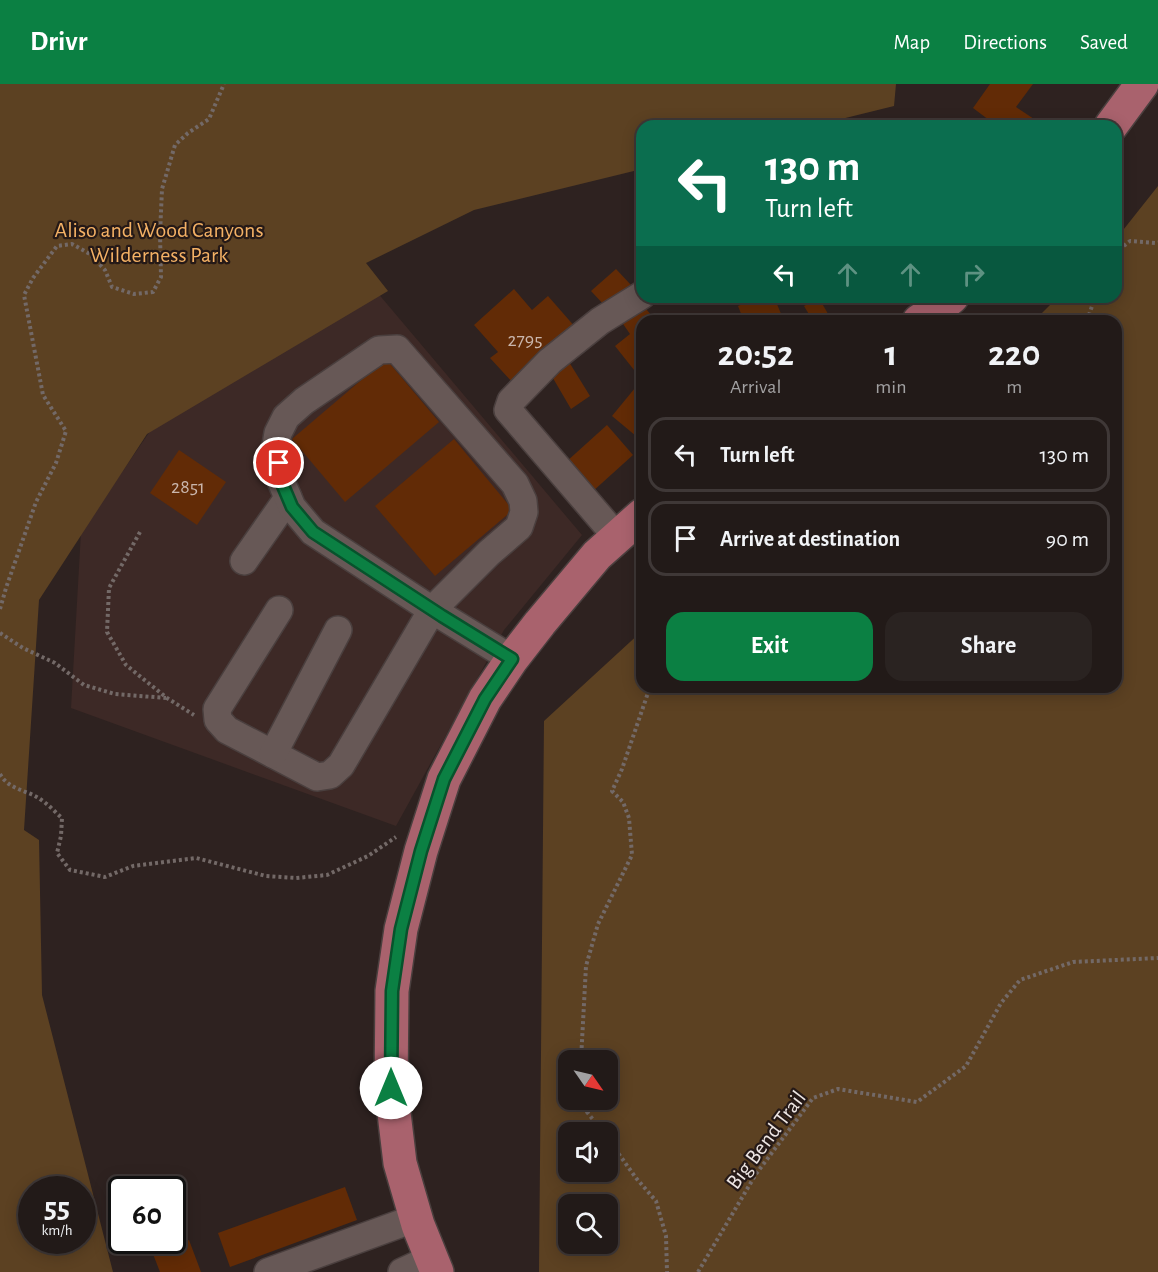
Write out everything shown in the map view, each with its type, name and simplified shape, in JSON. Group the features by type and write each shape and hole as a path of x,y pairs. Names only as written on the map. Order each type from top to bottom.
{"main road":[{"path":"1115,120 1142,84"},
{"path":"434,1265 416,1218 400,1163 391,1088 392,991 401,929 421,851 444,779 485,699 540,623 597,555 636,520"}],"lane":[{"path":"617,537 508,410 511,401 550,361 600,321 636,299"},
{"path":"279,610 217,709 218,720 227,730 317,777 330,775 341,765 432,610 489,553 519,527 524,512 523,501 515,484 397,349 379,350 304,401 286,417 278,432 276,445 281,481 292,507 313,532 432,610 512,659"},
{"path":"243,561 288,498"},
{"path":"273,754 338,630"},
{"path":"268,1272 416,1218"},
{"path":"402,1272 434,1265"}],"path":[{"path":"0,609 36,502 56,463 66,431 43,395 24,295 33,278 57,246 72,244 90,254 98,262 105,270 112,287 134,294 153,292 161,278 162,189 175,145 209,118 224,84"},
{"path":"1122,247 1130,241 1158,242"},
{"path":"140,532 109,588 107,632 126,665 167,698 196,717 218,720"},
{"path":"0,633 23,648 55,663 84,685 115,694 167,698"},
{"path":"582,1050 586,966 598,924 632,855 629,818 623,802 612,791 622,769 648,693"},
{"path":"0,774 3,780 11,786 40,798 62,818 57,853 70,870 105,877 134,866 196,858 266,876 296,878 327,875 368,856 400,834"},
{"name":"Big Bend Trail","path":"698,1272 756,1174 813,1098 838,1089 918,1102 966,1066 1001,1003 1020,980 1073,962 1158,957"},
{"path":"618,1153 656,1201 666,1236 667,1272"}],"shaded area":[{"path":"371,285 582,535 504,630 396,826 71,708 81,532 170,402"}],"green space":[{"name":"Aliso and Wood Canyons Wilderness Park","path":"0,84 896,84 894,106 837,120 636,120 636,170 474,210 366,263 388,291 147,434 39,600 24,830 39,840 42,995 88,1176 18,1176 18,1254 96,1254 96,1206 113,1272 0,1272"},
{"path":"1158,186 1158,1272 539,1272 544,721 636,637 636,693 1122,693 1122,315 1040,315 1052,303 1122,303 1122,231"}],"building":[{"path":"990,84 1033,84 1016,107 1036,120 989,120 973,108"},
{"path":"616,269 631,285 606,307 591,291"},
{"path":"514,289 532,310 548,296 576,328 513,383 490,358 498,352 474,325"},
{"path":"745,303 776,303 782,315 742,315 738,306"},
{"path":"810,303 822,303 829,315 809,315 804,306"},
{"path":"642,304 651,315 636,315 636,372 615,346 630,334 621,321"},
{"path":"386,359 439,422 345,502 292,439"},
{"path":"569,362 590,396 571,409 550,373"},
{"path":"635,388 636,436 612,416"},
{"path":"607,425 633,455 592,492 566,462"},
{"path":"454,439 513,510 435,576 375,506"},
{"path":"179,450 226,482 197,525 150,493"},
{"path":"345,1187 357,1220 230,1267 218,1233"},
{"path":"189,1240 201,1272 160,1272 153,1254 186,1254 186,1241"}],"route":[{"path":"279,463 281,481 292,507 313,532 512,659 485,699 444,779 421,851 401,929 392,991 391,1088"}]}
